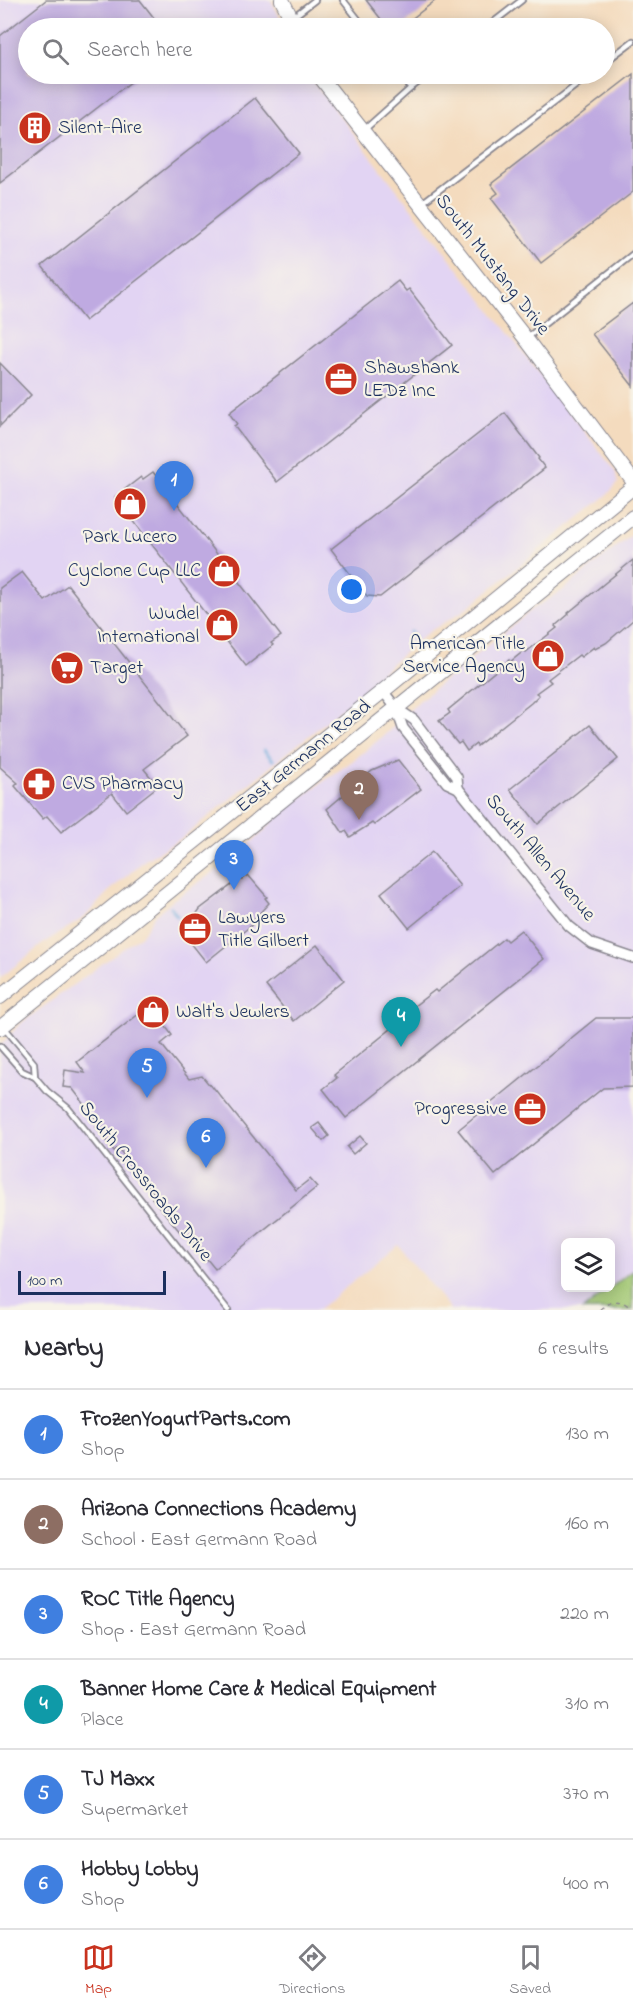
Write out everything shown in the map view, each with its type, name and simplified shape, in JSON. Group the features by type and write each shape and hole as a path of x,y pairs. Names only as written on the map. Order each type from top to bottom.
{"main road":[{"path":"282,0 291,18"},
{"name":"South Mustang Drive","path":"326,84 526,339 633,481"},
{"name":"East Germann Road","path":"0,997 633,487"},
{"name":"East Germann Road","path":"1,1025 633,517"}],"street":[{"name":"South Allen Avenue","path":"382,691 396,708 414,720 457,777 458,788 569,926 592,944 633,958"}],"lane":[{"path":"299,18 315,0"},
{"path":"343,0 357,18"},
{"path":"499,18 522,0"},
{"path":"615,55 633,41"},
{"path":"408,84 411,88"},
{"path":"362,131 416,84"},
{"path":"419,205 578,84"},
{"path":"526,339 633,254"},
{"name":"South Crossroads Drive","path":"1,1025 34,1064 35,1077"},
{"name":"South Crossroads Drive","path":"0,1046 22,1071 35,1077 74,1116 228,1310"}],"path":[{"path":"600,1310 605,1305 617,1301 624,1303 632,1310"}],"shaded area":[{"path":"0,0 271,0 280,18 18,18 18,84 315,84 615,471 618,483 606,496 463,611 427,633 358,696 182,838 145,860 107,893 85,917 45,942 0,978"},
{"path":"633,534 633,1269 615,1283 615,1238 561,1238 561,1292 605,1292 583,1310 451,1310 398,1245 318,1310 0,1310 0,1046 20,1024 143,934 155,915 223,866 261,834 283,810 354,760 388,732 419,701 533,609 562,591"}],"green space":[{"path":"633,1270 633,1310 583,1310 606,1292 615,1292 615,1284"}],"building":[{"name":"Silent-Aire","path":"46,0 140,0 154,18 23,18"},
{"path":"366,0 436,0 413,18 380,18"},
{"name":"Silent-Aire","path":"18,22 18,84 128,84 0,183 0,36"},
{"path":"633,74 633,192 541,263 491,198 498,193 491,184"},
{"path":"255,98 299,153 85,321 42,266"},
{"name":"Shawshank LEDz Inc","path":"398,281 406,291 409,289 452,345 277,482 234,426 237,424 229,413"},
{"path":"633,303 633,386 592,334"},
{"path":"0,363 31,395 0,426"},
{"path":"505,413 545,468 380,597 367,596 331,549"},
{"path":"153,472 281,636 246,666 115,497 141,477 143,479"},
{"name":"American Title Service Agency","path":"633,560 633,620 606,643 595,649 594,647 581,657 579,655 548,679 551,682 536,693 539,695 531,703 477,746 476,744 467,751 461,742 458,744 439,721 450,713 448,710 509,660 510,662 525,650 526,652 557,628 555,626 568,613"},
{"name":"Target","path":"22,572 45,601 68,585 187,736 144,769 158,786 126,811 112,793 61,832 47,816 43,819 15,786 18,783 0,767 0,588"},
{"path":"590,725 618,759 538,824 510,789"},
{"path":"398,760 421,789 374,825 372,823 350,837 346,831 343,833 327,809 372,771"},
{"path":"432,852 460,886 409,928 381,893"},
{"path":"248,875 267,897 265,898 269,903 251,922 253,924 206,962 183,933 200,909"},
{"path":"521,930 544,959 346,1118 323,1089 337,1078 334,1075 402,1020 400,1017 435,990 437,992 504,938 507,941"},
{"path":"317,945 344,980 294,1021 266,986"},
{"path":"153,1000 165,1014 160,1019 172,1035 161,1044 189,1079 202,1076 213,1087 296,1190 310,1179 317,1187 215,1269 184,1231 181,1233 152,1198 155,1195 118,1148 114,1151 96,1127 100,1124 72,1088 63,1087 65,1070 85,1073 77,1062 140,1013 139,1011"},
{"name":"Progressive","path":"596,1018 633,1018 633,1087 603,1088 495,1175 458,1130"},
{"path":"319,1123 329,1136 323,1141 312,1128"},
{"path":"360,1136 366,1143 353,1154 347,1147"}],"waterway":[{"path":"410,632 414,638"},
{"path":"264,750 273,760"},
{"path":"171,907 177,916"}],"place":[{"name":"Silent-Aire","path":"35,128"},
{"name":"Shawshank LEDz Inc","path":"341,379"},
{"name":"Park Lucero","path":"130,504"},
{"name":"FrozenYogurtParts.com","path":"174,511"},
{"name":"Cyclone Cup LLC","path":"224,571"},
{"name":"Wudel International","path":"222,625"},
{"name":"American Title Service Agency","path":"548,656"},
{"name":"Target","path":"67,668"},
{"name":"CVS Pharmacy","path":"39,784"},
{"name":"Arizona Connections Academy","path":"359,820"},
{"name":"ROC Title Agency","path":"234,890"},
{"name":"Lawyers Title Gilbert","path":"195,929"},
{"name":"Walt's Jewlers","path":"153,1012"},
{"name":"Banner Home Care & Medical Equipment","path":"401,1047"},
{"name":"TJ Maxx","path":"147,1098"},
{"name":"Progressive","path":"530,1109"},
{"name":"Hobby Lobby","path":"206,1168"}]}
